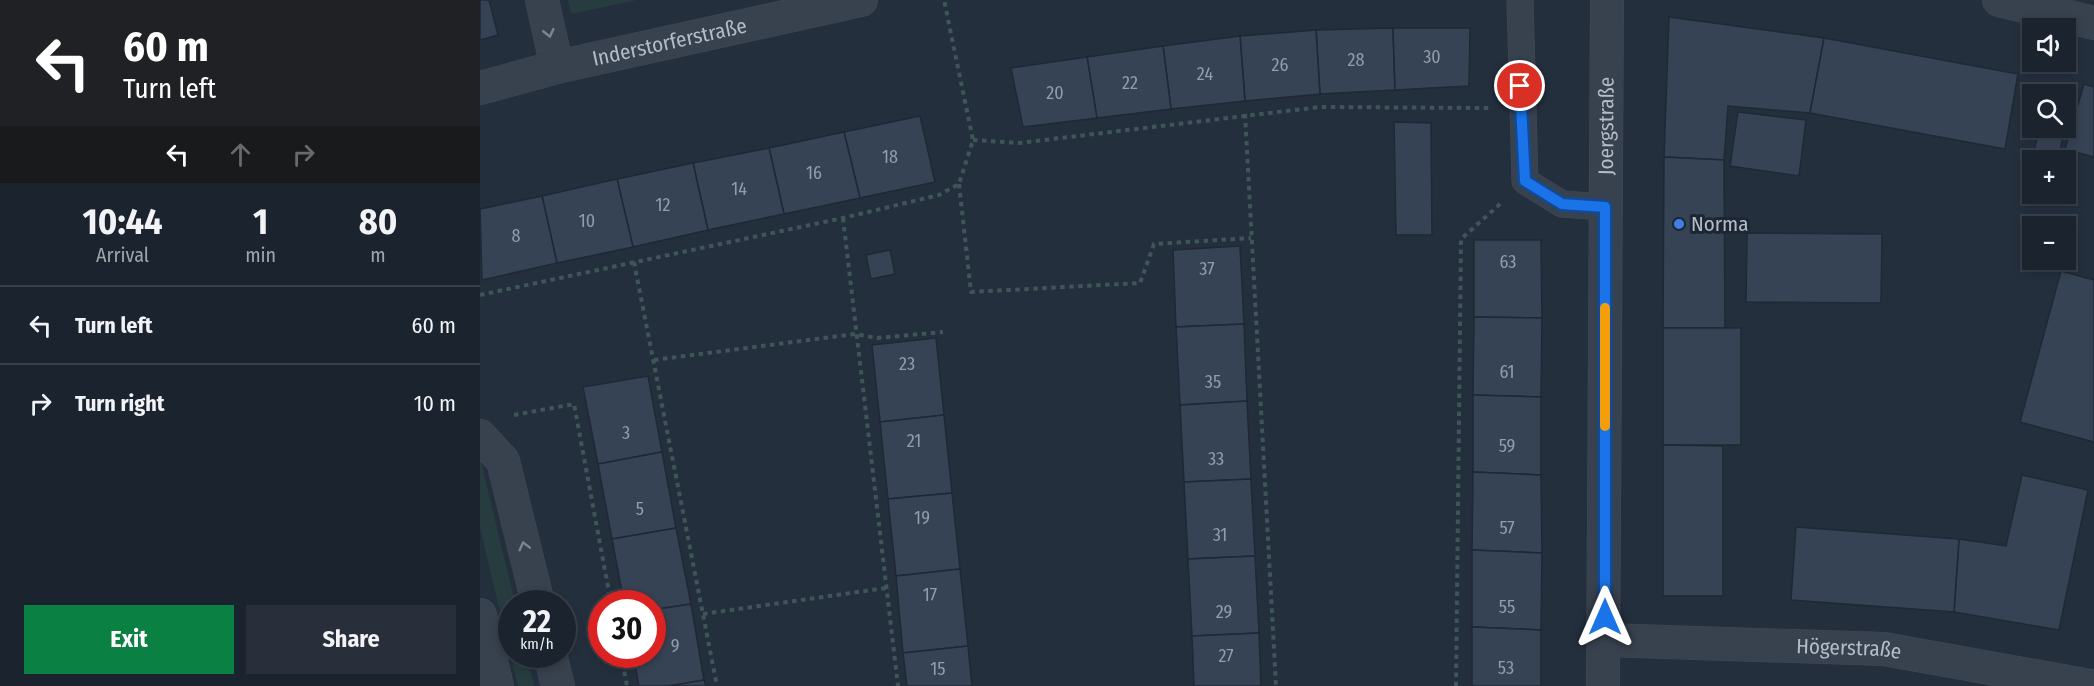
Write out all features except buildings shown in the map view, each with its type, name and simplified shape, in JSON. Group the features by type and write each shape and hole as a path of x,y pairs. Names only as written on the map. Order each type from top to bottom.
{"street":[{"path":"542,0 557,66"},
{"name":"Inderstorferstraße","path":"480,88 557,66 861,0"},
{"name":"Joergstraße","path":"1603,686 1607,0"},
{"path":"1999,0 2094,23"},
{"path":"480,436 503,461 535,590"},
{"path":"480,615 497,686"},
{"name":"Högerstraße","path":"1605,640 1884,649 2090,686"},
{"path":"554,668 558,686"}],"lane":[{"path":"1520,0 1521,108 1525,181 1562,204 1605,207"}],"path":[{"path":"944,0 973,140 960,184 971,292 1140,283 1154,244 1251,238"},
{"path":"973,140 1018,143 1245,114 1320,107 1521,108"},
{"path":"1245,114 1276,686"},
{"path":"1456,686 1461,239 1525,181"},
{"path":"480,295 843,218 939,195 960,184"},
{"path":"843,218 898,686"},
{"path":"634,262 717,686"},
{"path":"654,360 855,334 877,338 943,332"},
{"path":"506,417 574,404 609,590"},
{"path":"703,614 886,588"},
{"path":"624,668 627,686"}],"green space":[{"path":"568,0 637,0 571,14"},
{"path":"480,457 512,590 498,590 498,603 480,528"},
{"path":"514,668 530,668 534,686 518,686"}],"slow traffic":[{"path":"1605,308 1605,426"}],"place":[{"name":"Norma","path":"1679,224"}],"route":[{"path":"1520,86 1525,181 1562,204 1605,207 1605,617"}]}
